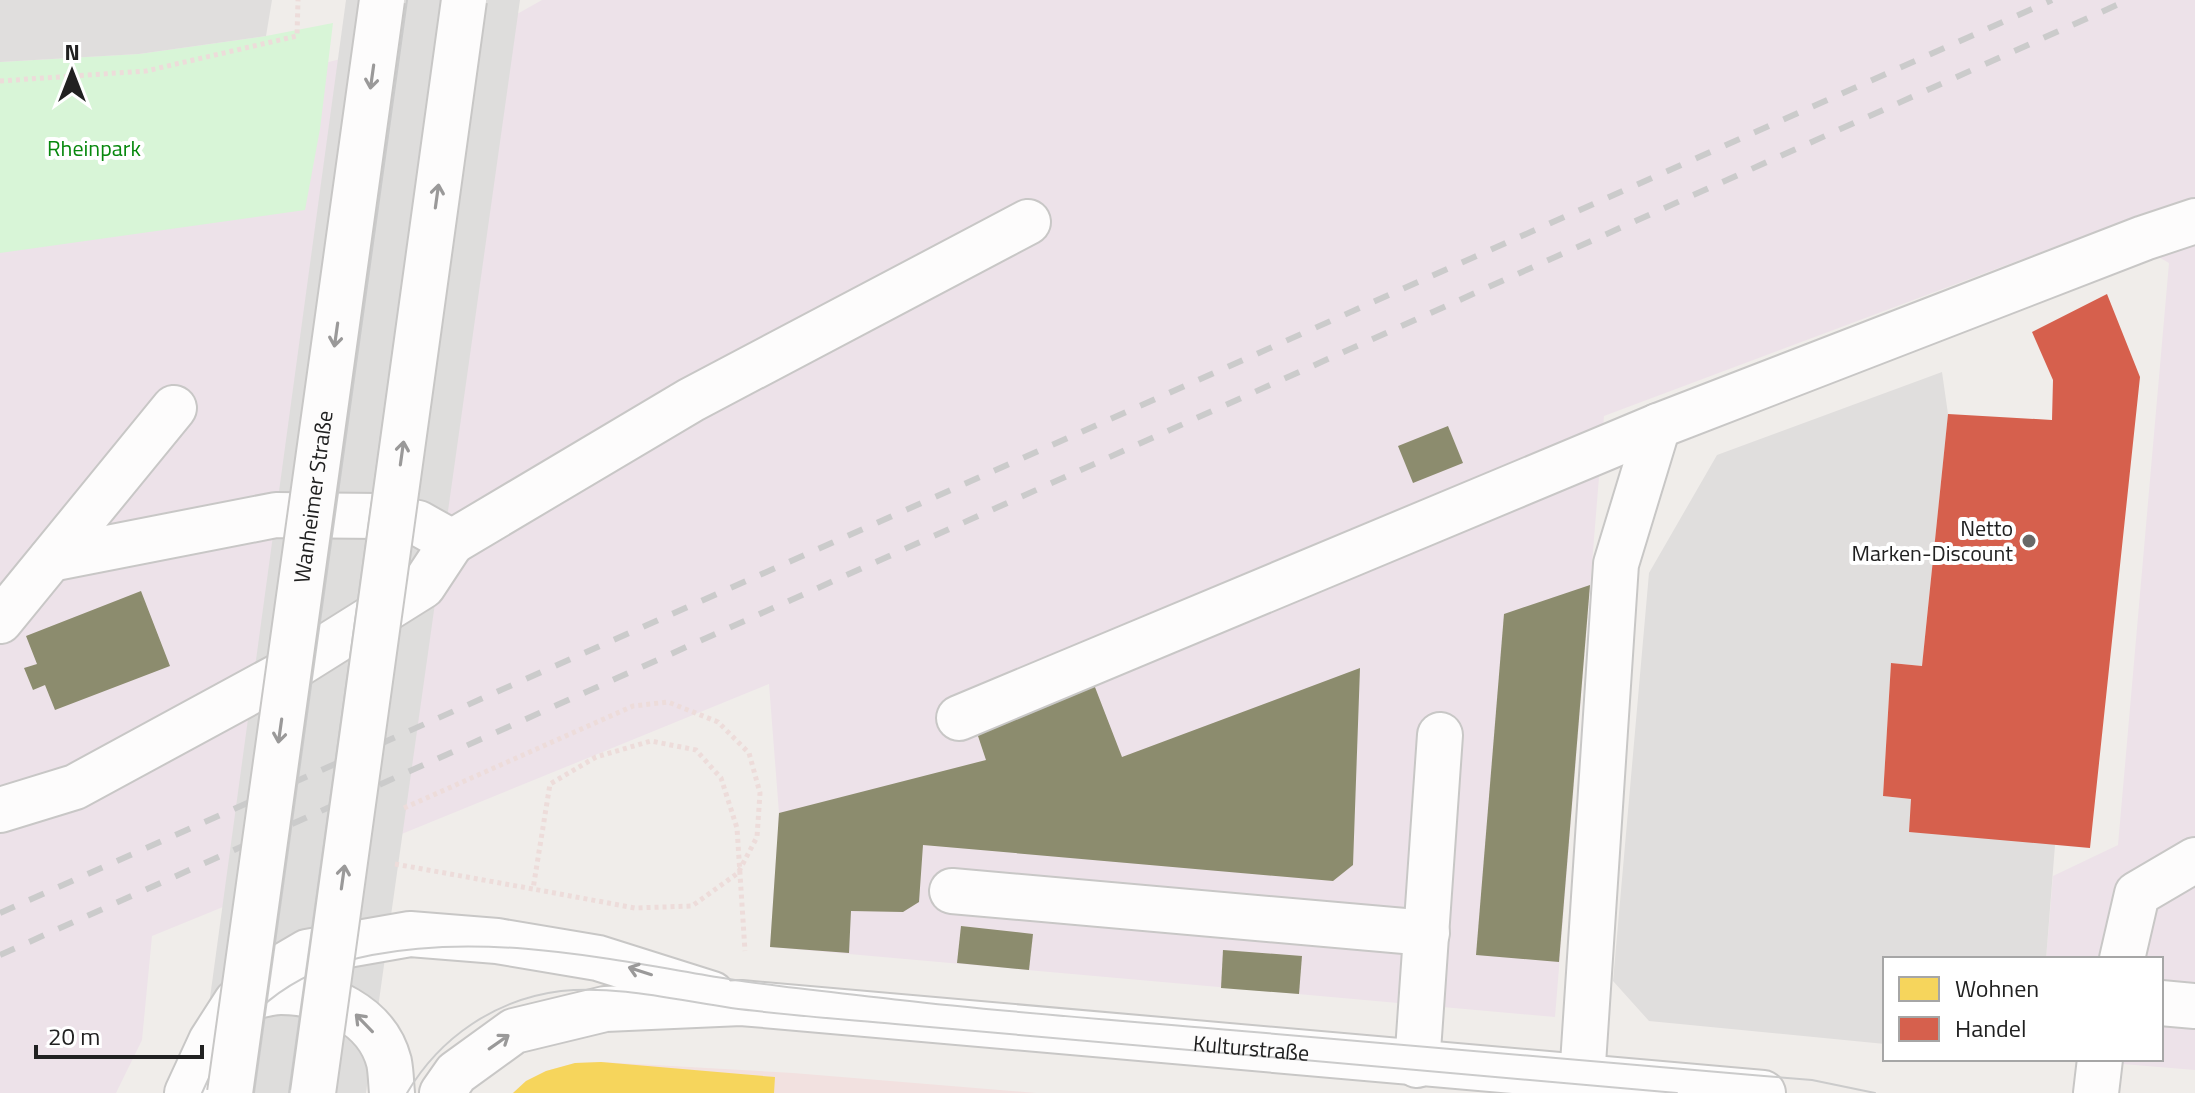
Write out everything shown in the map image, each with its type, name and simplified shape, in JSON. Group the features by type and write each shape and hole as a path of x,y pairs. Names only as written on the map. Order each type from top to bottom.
{"street":[{"name":"Wanheimer Straße","path":"230,1093 382,0"},
{"path":"313,1093 464,0"},
{"path":"959,718 1658,426 2195,221"},
{"path":"0,810 75,787 281,675 423,586 452,542 691,400 1028,222"},
{"path":"0,621 174,408"},
{"path":"1582,1079 1616,564 1658,426"},
{"path":"51,559 276,515 379,516 418,523 452,542"},
{"path":"1417,1065 1440,735"},
{"path":"2122,957 2137,894 2195,860"},
{"path":"952,891 1427,933"},
{"path":"187,1093 211,1041 236,1002 266,976 307,952 410,934 497,941 598,958 741,1003"},
{"path":"236,1002 278,991 310,994 344,1006 363,1019 381,1043 389,1061 392,1093"},
{"path":"442,1093 456,1073 514,1031 605,1009 741,1003"},
{"name":"Kulturstraße","path":"741,1003 1417,1065 1763,1093"},
{"path":"2163,1003 2195,1006"},
{"path":"2096,1093 2100,1061"}],"path":[{"path":"0,81 146,71 297,36 298,0"},
{"path":"390,863 635,908 692,906 738,873 757,837 760,793 749,753 718,722 668,702 633,706 398,810"},
{"path":"533,889 550,784 596,757 651,741 696,750 721,778 737,828 745,956 741,1003"}],"shaded area":[{"path":"0,0 272,0 266,36 139,54 0,62"},
{"path":"542,0 2195,0 2195,1070 2086,1061 2163,1061 2163,957 2046,957 2053,876 2118,845 2169,263 2108,227 1604,416 1555,1017 770,947 779,813 769,684 152,936 142,1040 116,1093 0,1093 0,124 321,64 519,13"},
{"path":"1942,372 1948,414 1922,666 1891,663 1883,796 1911,799 2055,845 2046,957 1883,957 1883,1044 1649,1021 1613,981 1649,573 1717,455"},
{"path":"575,1063 793,1073 1036,1093 513,1093 526,1081 546,1071"}],"green space":[{"name":"Rheinpark","path":"333,23 320,129 305,210 0,253 0,62 139,54"}],"pier":[{"path":"346,0 520,0 366,1093 197,1093"}],"building: Wohnen":[{"path":"601,1062 775,1077 774,1093 513,1093 526,1081 546,1071 575,1063"}],"building: Handel":[{"name":"Netto Marken-Discount","path":"2107,294 2140,377 2090,848 1909,832 1911,799 1883,796 1891,663 1922,666 1948,414 2052,420 2053,380 2032,332"}],"building: Industrie":[{"path":"1448,426 1463,463 1413,483 1398,446"},
{"path":"1590,585 1559,962 1476,955 1504,614"},
{"path":"141,591 170,666 55,710 45,685 33,690 24,668 37,664 26,636"},
{"path":"1360,668 1353,865 1333,881 923,845 919,902 903,912 851,911 849,953 770,947 779,813 986,760 975,727 1093,682 1122,757"},
{"path":"961,926 1033,934 1029,970 957,963"},
{"path":"1223,950 1302,956 1299,994 1221,988"}],"tram line":[{"path":"254,1093 407,0"},
{"path":"289,1093 442,0"},
{"path":"202,1093 215,1066 248,1020 290,985 342,962 372,955 461,946 551,951 750,982 942,1005 1812,1080 1875,1093"},
{"path":"407,1093 420,1073 453,1038 492,1012 537,995 582,990 624,992 792,1015 1677,1093"}],"railway":[{"path":"0,913 2052,0"},
{"path":"0,955 2128,0"}],"place":[{"name":"Netto Marken-Discount","path":"2029,541"}]}
